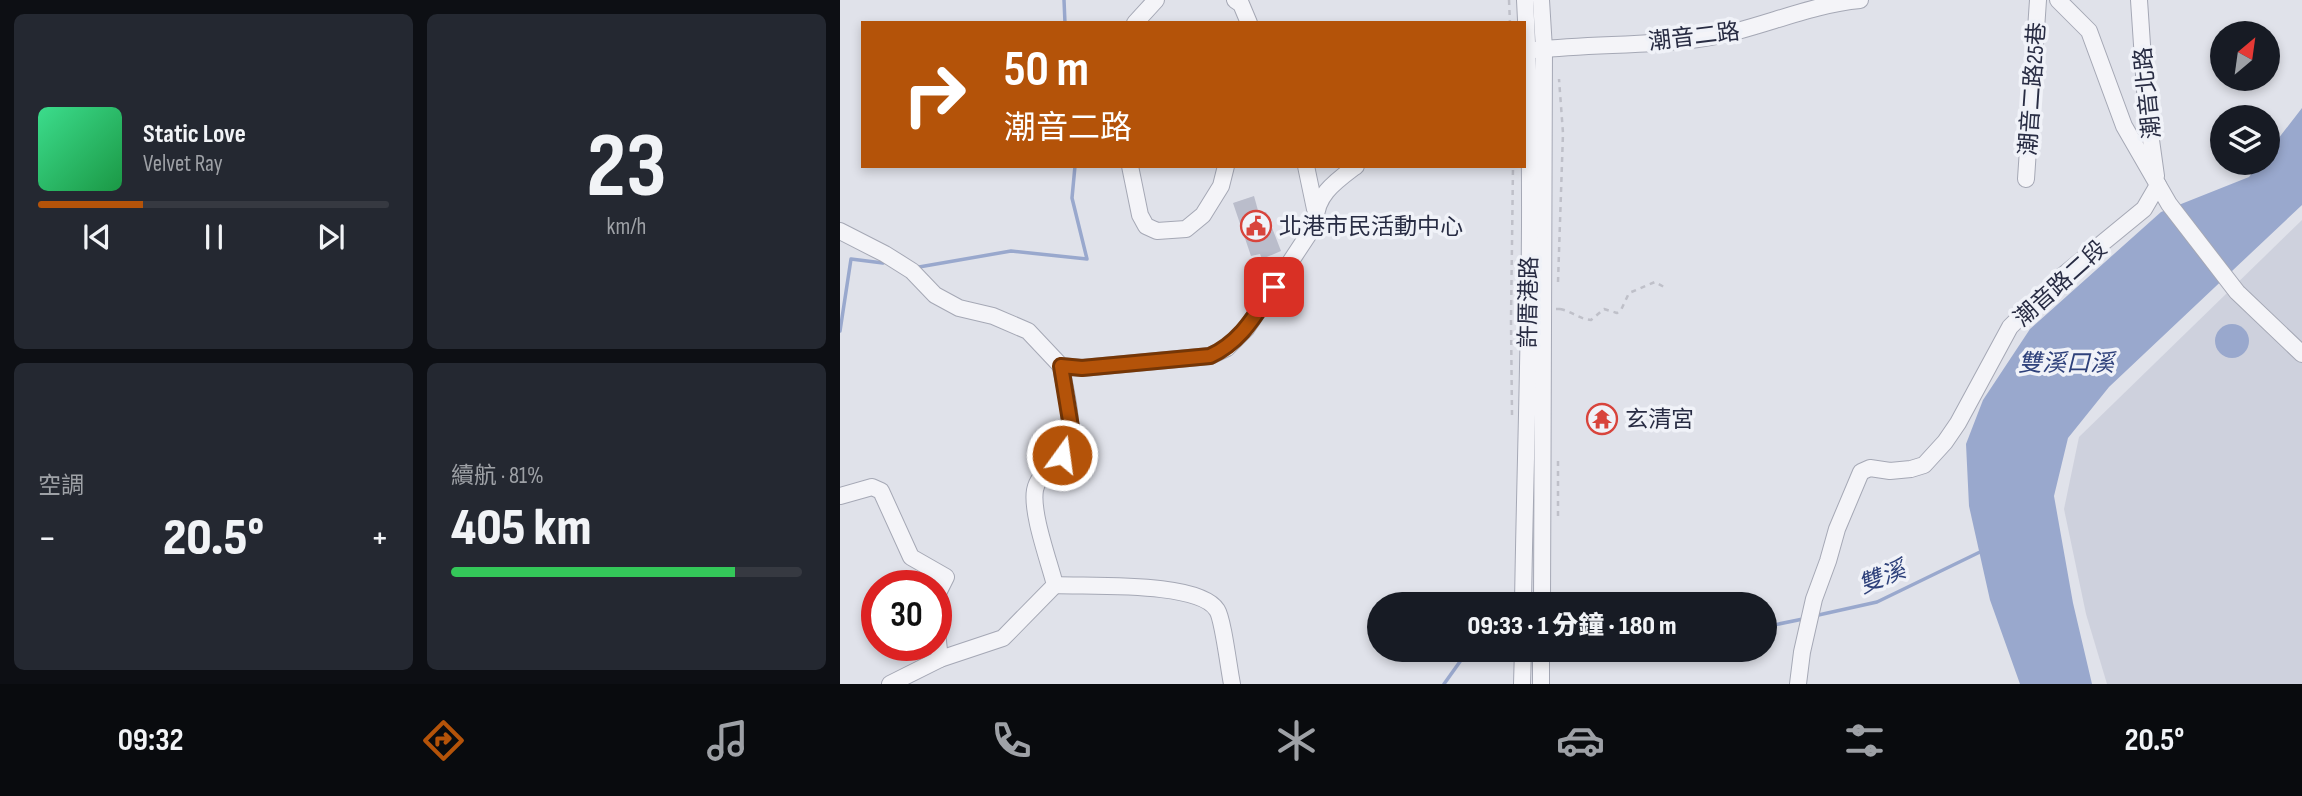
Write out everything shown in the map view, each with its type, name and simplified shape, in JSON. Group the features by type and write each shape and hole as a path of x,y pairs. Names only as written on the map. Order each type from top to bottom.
{"street":[{"path":"1137,21 1156,0"},
{"path":"1235,0 1241,4 1248,21"},
{"name":"許厝港路","path":"1525,0 1532,51 1542,592"},
{"name":"許厝港路","path":"1523,592 1532,51 1541,0"},
{"name":"潮音二路","path":"1532,51 1697,39 1743,31 1841,2 1860,0"},
{"name":"潮音二路25巷","path":"2026,179 2038,0"},
{"path":"2058,0 2089,31 2124,126 2169,204 2237,292 2302,354"},
{"name":"潮音北路","path":"2139,0 2146,104 2158,186"},
{"path":"1130,168 1140,215 1146,226 1157,231 1186,229 1203,215 1221,186 1226,168"},
{"path":"1061,366 1082,368 1210,356 1227,348 1246,329 1316,223 1306,168"},
{"path":"1315,209 1334,183 1353,168"},
{"name":"潮音路二段","path":"1798,684 1814,599 1837,528 1861,472 1870,468 1890,471 1924,465 1958,423 2010,327 2054,282 2144,209 2158,186"},
{"path":"840,231 886,254 912,271 935,295 947,302 959,308 993,316 1028,331 1061,366 1072,433 1062,455 1038,481 1035,491 1035,508 1055,585"},
{"path":"840,496 872,487 881,491 911,557 934,570"},
{"path":"952,655 1003,638 1055,585 1178,590 1208,600 1219,611 1232,684"},
{"path":"890,684 936,661"},
{"path":"1522,684 1523,662"},
{"path":"1541,662 1541,684"}],"path":[{"path":"1509,0 1510,21"},
{"path":"1558,285 1563,133 1559,73"},
{"path":"1512,414 1510,321 1513,168"},
{"path":"1558,299 1558,310 1567,310 1581,319 1591,320 1604,309 1617,313 1629,293 1655,282 1664,287"},
{"path":"1558,451 1558,520"}],"shaded area":[{"path":"2302,220 2302,684 2107,684 2086,614 2064,509 2079,437"}],"water":[{"name":"雙溪口溪","path":"2302,108 2302,205 2109,387 2068,438 2054,496 2073,603 2092,684 2020,684 1990,600 1969,506 1966,444 1983,400 2030,329 2161,212 2251,175 2280,175 2280,136"},
{"path":"2232,324 2244,329 2249,341 2244,353 2232,358 2220,353 2215,341 2220,329"}],"building":[{"name":"北港市民活動中心","path":"1254,196 1259,214 1266,212 1281,251 1262,259 1260,254 1251,256 1233,203"}],"waterway":[{"path":"1064,0 1065,21"},
{"path":"919,267 1011,251 1087,259 1072,198 1075,168"},
{"path":"840,331 851,259 883,263"},
{"name":"雙溪","path":"1814,616 1877,602 1982,551"},
{"name":"雙溪","path":"1777,624 1803,619"},
{"name":"雙溪","path":"1444,684 1460,662"}],"place":[{"name":"北港市民活動中心","path":"1256,226"},
{"name":"玄清宮","path":"1602,419"}],"route":[{"path":"1062,455 1072,433 1061,366 1082,368 1210,356 1227,348 1246,329 1274,287"}]}
